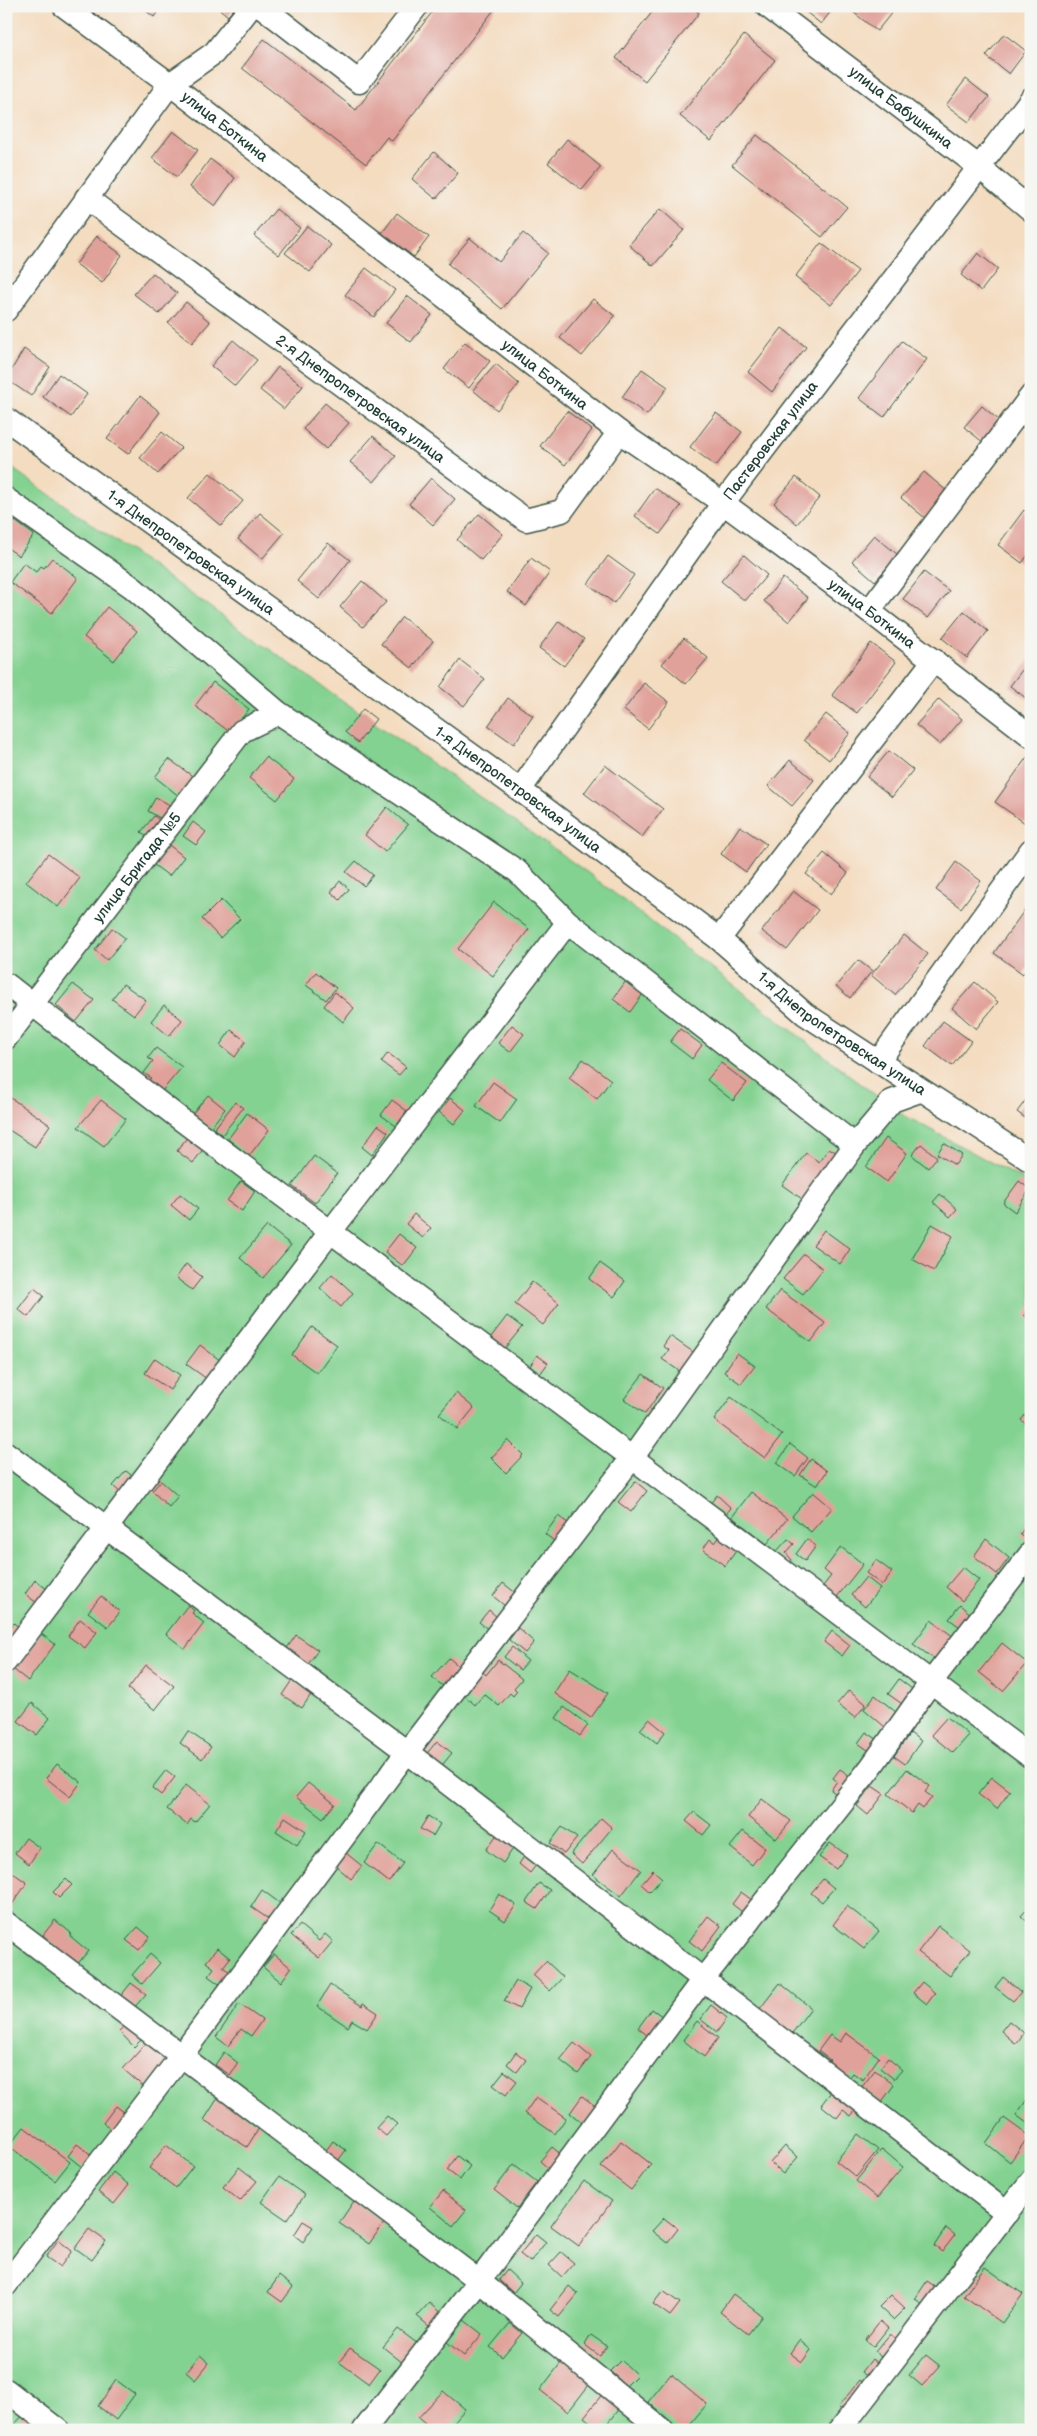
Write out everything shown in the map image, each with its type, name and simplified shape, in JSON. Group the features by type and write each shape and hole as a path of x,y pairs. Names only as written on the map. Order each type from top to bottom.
{"street":[{"name":"улица Боткина","path":"64,6 170,84 619,432 723,503 869,610 1031,736"},
{"path":"6,310 170,84 214,53 253,10 359,82 418,6"},
{"name":"улица Бабушкина","path":"767,6 978,166 1031,210"},
{"name":"Пастеровская улица","path":"520,790 723,503 978,166 1031,99"},
{"name":"2-я Днепропетровская улица","path":"86,198 526,520 562,511 619,432"},
{"path":"869,610 1031,396"},
{"name":"1-я Днепропетровская улица","path":"6,419 520,790 719,939 804,1014 920,1091 1031,1161"},
{"path":"6,499 132,587 279,713 517,871 568,922 855,1145"},
{"path":"719,939 934,660"},
{"name":"улица Бригада №5","path":"6,1038 242,732 279,713"},
{"path":"878,1062 1031,850"},
{"path":"6,1661 105,1528 568,922"},
{"path":"6,984 32,1002 179,1118 1031,1757"},
{"path":"6,2285 632,1458 855,1145 892,1101 920,1091"},
{"path":"6,1452 105,1528 408,1752 704,1978 1006,2213"},
{"path":"364,2430 479,2281 704,1978 871,1767 931,1682 1031,1553"},
{"path":"6,1924 479,2281 662,2430"},
{"path":"840,2430 1031,2181"},
{"path":"6,2390 58,2430"}],"green space":[{"path":"6,464 588,873 896,1111 1031,1184 1031,2430 6,2430"}],"building":[{"path":"140,6 162,6 154,17"},
{"path":"216,6 236,6 228,16"},
{"path":"437,6 497,6 392,141 387,137 366,164 242,68 264,39 356,110"},
{"path":"657,6 691,6 699,13 645,81 616,58"},
{"path":"802,6 835,6 821,24 801,8"},
{"path":"857,6 897,6 877,31 853,12"},
{"path":"1004,34 1026,51 1009,74 986,56"},
{"path":"744,35 775,60 711,141 680,116"},
{"path":"966,79 989,97 969,122 946,105"},
{"path":"173,131 198,150 177,177 152,158"},
{"path":"757,135 847,207 822,237 732,165"},
{"path":"567,139 601,167 582,190 548,163"},
{"path":"434,152 458,173 436,199 412,179"},
{"path":"210,159 235,178 215,206 190,187"},
{"path":"276,209 300,228 279,255 254,236"},
{"path":"660,209 684,230 653,266 629,245"},
{"path":"397,213 429,237 414,257 382,233"},
{"path":"307,226 331,245 310,272 285,253"},
{"path":"523,233 548,253 502,309 448,264 470,238 499,262"},
{"path":"97,236 122,255 102,283 76,264"},
{"path":"821,243 858,271 831,305 795,277"},
{"path":"978,253 998,269 981,291 961,275"},
{"path":"366,268 395,290 374,317 345,295"},
{"path":"153,273 177,293 159,314 134,294"},
{"path":"407,296 432,315 411,342 386,323"},
{"path":"593,299 615,316 582,356 560,338"},
{"path":"186,302 210,322 192,343 168,323"},
{"path":"782,328 806,347 772,392 748,372"},
{"path":"233,340 257,360 235,386 211,366"},
{"path":"902,341 927,359 884,417 859,398"},
{"path":"465,342 490,361 469,388 444,369"},
{"path":"24,349 50,367 31,396 6,379"},
{"path":"496,364 519,384 497,410 473,390"},
{"path":"278,367 303,386 284,409 260,390"},
{"path":"642,369 668,387 647,415 622,397"},
{"path":"59,374 87,394 71,417 43,397"},
{"path":"140,396 160,412 128,454 107,439"},
{"path":"325,403 349,423 326,449 303,429"},
{"path":"982,406 1001,422 984,443 964,427"},
{"path":"567,411 592,430 565,465 540,446"},
{"path":"716,413 742,432 716,466 690,447"},
{"path":"162,432 181,448 158,474 140,458"},
{"path":"373,436 396,456 374,482 350,462"},
{"path":"924,472 948,492 925,518 901,498"},
{"path":"210,473 243,501 221,526 188,498"},
{"path":"796,477 820,497 797,524 774,503"},
{"path":"431,478 455,499 433,525 409,504"},
{"path":"655,488 681,506 660,534 635,516"},
{"path":"1024,510 1031,515 1031,551 1022,563 998,545"},
{"path":"260,513 284,533 262,559 238,539"},
{"path":"479,514 503,534 481,560 457,540"},
{"path":"15,521 34,535 19,556 6,547 6,533"},
{"path":"874,535 898,555 875,581 852,561"},
{"path":"328,543 350,560 319,599 297,581"},
{"path":"744,555 767,575 745,601 721,581"},
{"path":"608,556 634,575 614,603 588,584"},
{"path":"52,558 78,578 52,613 10,582 24,563 36,572 41,566 44,568"},
{"path":"531,558 550,572 526,606 507,592"},
{"path":"924,572 949,591 928,618 903,599"},
{"path":"783,578 808,598 789,622 764,601"},
{"path":"362,581 386,602 363,627 340,607"},
{"path":"107,607 137,631 114,661 84,637"},
{"path":"964,611 988,631 967,658 942,638"},
{"path":"402,617 433,641 412,668 381,644"},
{"path":"559,621 584,639 564,666 539,648"},
{"path":"684,638 708,658 686,684 662,664"},
{"path":"871,643 896,662 857,713 832,695"},
{"path":"1031,658 1031,702 1010,686"},
{"path":"460,660 485,679 464,706 440,687"},
{"path":"213,682 249,709 231,733 195,706"},
{"path":"644,683 669,702 648,729 624,710"},
{"path":"508,698 533,716 514,744 488,726"},
{"path":"939,699 962,719 940,745 916,725"},
{"path":"363,709 376,719 358,743 345,732"},
{"path":"826,714 850,733 829,760 804,740"},
{"path":"889,751 913,770 892,797 867,777"},
{"path":"266,757 294,779 277,800 249,778"},
{"path":"1027,757 1031,760 1031,815 1025,823 995,802"},
{"path":"169,759 195,778 180,797 155,777"},
{"path":"790,760 814,780 792,806 768,786"},
{"path":"605,765 663,809 642,837 584,793"},
{"path":"156,797 173,807 165,821 148,811"},
{"path":"387,807 408,825 385,852 365,835"},
{"path":"154,816 165,824 151,841 141,832"},
{"path":"193,822 206,832 196,845 183,836"},
{"path":"740,826 766,844 746,872 721,854"},
{"path":"169,845 184,857 169,876 154,865"},
{"path":"824,853 848,873 831,894 806,874"},
{"path":"48,854 80,878 58,907 26,882"},
{"path":"356,861 373,875 364,886 346,872"},
{"path":"956,862 981,881 961,908 936,890"},
{"path":"340,881 349,889 340,900 331,892"},
{"path":"793,891 818,910 787,950 762,931"},
{"path":"221,900 240,919 220,938 202,919"},
{"path":"494,902 529,929 493,976 458,949"},
{"path":"1026,908 1031,911 1031,963 1023,974 994,953"},
{"path":"112,928 125,938 107,960 95,950"},
{"path":"904,935 928,954 895,995 871,975"},
{"path":"858,960 872,971 850,998 836,986"},
{"path":"316,972 336,988 326,1000 306,985"},
{"path":"626,981 643,994 630,1012 613,999"},
{"path":"975,982 998,1002 976,1029 952,1008"},
{"path":"73,984 94,1000 76,1022 56,1005"},
{"path":"123,984 146,1000 134,1015 112,999"},
{"path":"335,992 354,1008 343,1022 324,1006"},
{"path":"164,1005 182,1020 169,1036 151,1021"},
{"path":"943,1021 971,1041 952,1066 925,1046"},
{"path":"512,1025 524,1034 510,1052 498,1043"},
{"path":"680,1029 702,1045 692,1059 670,1042"},
{"path":"231,1030 246,1041 235,1057 220,1045"},
{"path":"156,1048 182,1067 162,1091 148,1081 151,1078 144,1073 153,1061 148,1058"},
{"path":"388,1053 406,1067 399,1075 381,1062"},
{"path":"583,1059 611,1080 597,1099 569,1078"},
{"path":"721,1063 747,1083 733,1101 707,1080"},
{"path":"493,1082 517,1099 500,1123 476,1106"},
{"path":"1031,1093 1031,1122 1017,1112"},
{"path":"208,1095 225,1109 210,1128 192,1114"},
{"path":"11,1098 50,1125 35,1147 6,1128 6,1105"},
{"path":"450,1098 465,1110 454,1124 439,1112"},
{"path":"101,1100 126,1119 104,1146 78,1127"},
{"path":"392,1100 407,1111 396,1126 381,1115"},
{"path":"235,1102 243,1108 222,1135 214,1129"},
{"path":"247,1113 269,1130 249,1156 228,1139"},
{"path":"378,1125 388,1132 372,1155 362,1147"},
{"path":"188,1136 204,1148 193,1163 177,1151"},
{"path":"886,1138 907,1153 887,1182 866,1167"},
{"path":"944,1143 962,1155 955,1165 937,1154"},
{"path":"921,1144 937,1157 928,1168 912,1155"},
{"path":"829,1148 839,1154 805,1201 782,1185 806,1153 819,1162"},
{"path":"314,1156 337,1173 315,1203 292,1186"},
{"path":"241,1181 255,1191 242,1211 227,1201"},
{"path":"1019,1181 1030,1189 1015,1212 1003,1203"},
{"path":"180,1194 198,1209 189,1220 171,1205"},
{"path":"940,1194 957,1209 950,1217 933,1202"},
{"path":"414,1214 431,1228 423,1238 406,1224"},
{"path":"932,1224 953,1236 934,1271 912,1259"},
{"path":"267,1226 291,1245 263,1278 240,1258"},
{"path":"824,1230 850,1249 840,1264 813,1245"},
{"path":"399,1234 417,1248 403,1266 385,1252"},
{"path":"804,1254 823,1269 803,1294 783,1279"},
{"path":"600,1263 625,1281 614,1297 589,1279"},
{"path":"186,1264 202,1277 192,1290 176,1278"},
{"path":"332,1274 353,1293 341,1307 320,1288"},
{"path":"532,1282 559,1303 543,1325 515,1304"},
{"path":"34,1288 44,1296 28,1317 18,1309"},
{"path":"780,1290 825,1323 811,1342 766,1309"},
{"path":"1031,1306 1031,1321 1024,1315"},
{"path":"507,1316 522,1327 505,1348 491,1337"},
{"path":"312,1327 337,1345 317,1373 292,1355"},
{"path":"670,1336 696,1354 682,1373 662,1359 669,1350 663,1346"},
{"path":"200,1345 221,1361 207,1379 186,1364"},
{"path":"737,1353 755,1366 741,1384 724,1372"},
{"path":"537,1355 548,1363 540,1374 530,1366"},
{"path":"155,1358 180,1375 170,1390 145,1373"},
{"path":"643,1374 663,1388 645,1414 624,1399"},
{"path":"456,1393 474,1408 457,1429 439,1414"},
{"path":"731,1397 782,1435 765,1458 714,1420"},
{"path":"1031,1408 1031,1428 1021,1420"},
{"path":"508,1440 523,1455 506,1473 491,1458"},
{"path":"790,1444 808,1458 795,1476 777,1463"},
{"path":"811,1459 827,1471 817,1486 800,1475"},
{"path":"126,1471 136,1479 122,1494 113,1486"},
{"path":"161,1481 178,1496 169,1507 152,1491"},
{"path":"635,1481 647,1491 631,1512 618,1502"},
{"path":"751,1492 787,1519 767,1544 732,1517"},
{"path":"813,1492 832,1508 811,1532 792,1516"},
{"path":"717,1495 731,1508 724,1516 710,1504"},
{"path":"558,1516 572,1526 558,1544 545,1534"},
{"path":"1029,1522 1031,1540 1029,1542 1020,1534"},
{"path":"722,1534 739,1547 725,1566 703,1549 710,1539 715,1543"},
{"path":"788,1539 794,1544 786,1553 792,1560 788,1565 775,1553"},
{"path":"807,1539 816,1546 805,1561 796,1554"},
{"path":"986,1539 1009,1558 997,1574 974,1556"},
{"path":"841,1547 863,1564 837,1597 823,1586 831,1576 824,1570"},
{"path":"876,1560 892,1572 882,1585 866,1573"},
{"path":"963,1567 979,1580 962,1601 946,1587"},
{"path":"866,1577 880,1588 865,1607 851,1595"},
{"path":"35,1580 51,1592 41,1606 25,1594"},
{"path":"503,1583 517,1594 506,1607 493,1596"},
{"path":"101,1596 120,1612 108,1627 88,1612"},
{"path":"188,1605 194,1611 192,1613 204,1623 185,1649 166,1634"},
{"path":"960,1605 973,1616 963,1629 949,1619"},
{"path":"489,1610 499,1619 490,1631 479,1622"},
{"path":"80,1619 97,1632 85,1648 68,1636"},
{"path":"931,1620 954,1637 937,1661 913,1644"},
{"path":"14,1623 23,1631 11,1644 6,1639 6,1632"},
{"path":"518,1628 534,1642 525,1653 509,1640"},
{"path":"832,1631 850,1645 842,1656 824,1642"},
{"path":"40,1633 55,1644 28,1681 13,1669"},
{"path":"296,1635 318,1650 305,1669 283,1654"},
{"path":"1002,1643 1027,1663 1003,1691 979,1672"},
{"path":"512,1647 528,1661 520,1670 504,1657"},
{"path":"449,1658 462,1669 445,1688 432,1677"},
{"path":"498,1660 522,1679 514,1688 517,1691 513,1696 510,1693 499,1706 484,1694 475,1705 464,1695 483,1672 486,1675"},
{"path":"146,1665 174,1686 155,1710 128,1689"},
{"path":"570,1669 608,1693 591,1718 554,1693"},
{"path":"899,1679 916,1692 905,1706 888,1694"},
{"path":"292,1680 312,1693 302,1708 282,1695"},
{"path":"849,1690 866,1704 855,1718 837,1704"},
{"path":"875,1695 897,1713 885,1727 864,1709"},
{"path":"32,1703 50,1718 37,1735 18,1721"},
{"path":"564,1707 588,1725 580,1736 556,1718"},
{"path":"947,1717 969,1735 953,1753 931,1735"},
{"path":"649,1719 665,1732 657,1743 640,1730"},
{"path":"188,1731 211,1747 202,1759 180,1743"},
{"path":"866,1732 880,1741 872,1753 858,1743"},
{"path":"910,1733 921,1741 905,1764 894,1756"},
{"path":"437,1741 452,1753 439,1769 424,1757"},
{"path":"57,1764 81,1782 70,1797 46,1778"},
{"path":"840,1769 853,1778 839,1796 831,1790 837,1781 833,1778"},
{"path":"907,1769 930,1786 925,1792 932,1797 923,1809 918,1805 912,1813 888,1794"},
{"path":"166,1770 175,1777 161,1795 152,1788"},
{"path":"992,1777 1010,1791 997,1809 978,1794"},
{"path":"308,1783 335,1804 323,1818 296,1797"},
{"path":"186,1785 210,1804 195,1822 191,1819 187,1825 167,1809"},
{"path":"872,1786 884,1794 868,1815 857,1806"},
{"path":"762,1799 791,1821 776,1839 748,1817"},
{"path":"694,1812 711,1825 703,1835 686,1821"},
{"path":"428,1816 440,1824 433,1836 420,1829"},
{"path":"285,1817 306,1831 297,1845 276,1831"},
{"path":"601,1818 612,1828 582,1864 571,1854"},
{"path":"562,1827 577,1838 564,1854 550,1843"},
{"path":"743,1831 765,1848 752,1865 730,1847"},
{"path":"498,1833 515,1846 503,1863 486,1850"},
{"path":"26,1838 40,1848 29,1864 15,1853"},
{"path":"830,1843 847,1855 836,1869 819,1857"},
{"path":"378,1844 403,1863 389,1882 364,1863"},
{"path":"613,1849 641,1870 621,1896 593,1875"},
{"path":"346,1853 362,1866 351,1879 335,1865"},
{"path":"525,1855 537,1864 530,1873 519,1864"},
{"path":"8,1869 27,1883 9,1909 6,1907"},
{"path":"653,1870 662,1878 650,1892 641,1884"},
{"path":"66,1879 72,1885 59,1898 53,1892"},
{"path":"823,1879 834,1888 822,1902 811,1893"},
{"path":"539,1883 550,1890 537,1909 526,1902"},
{"path":"262,1890 281,1904 270,1920 251,1907"},
{"path":"741,1892 756,1903 746,1915 732,1904"},
{"path":"499,1894 516,1905 505,1921 489,1910"},
{"path":"847,1906 879,1931 864,1949 833,1925"},
{"path":"1028,1908 1031,1910 1031,1925 1021,1916"},
{"path":"708,1916 721,1926 702,1951 689,1941"},
{"path":"55,1920 88,1951 76,1966 43,1935"},
{"path":"300,1925 319,1941 325,1934 333,1941 319,1958 291,1935"},
{"path":"938,1926 970,1950 950,1976 918,1952"},
{"path":"138,1927 150,1937 139,1950 126,1940"},
{"path":"217,1948 230,1958 223,1967 231,1973 222,1986 208,1976 214,1968 206,1962"},
{"path":"150,1954 160,1963 142,1984 132,1975"},
{"path":"274,1954 291,1968 281,1982 263,1967"},
{"path":"546,1961 563,1977 550,1991 533,1975"},
{"path":"1003,1977 1021,1992 1013,2001 995,1987"},
{"path":"516,1981 530,1989 519,2009 504,2001"},
{"path":"922,1982 935,1993 927,2004 913,1993"},
{"path":"131,1983 146,1994 133,2009 119,1998"},
{"path":"780,1983 811,2008 790,2036 758,2011"},
{"path":"330,1985 362,2006 363,2003 378,2013 367,2029 352,2020 348,2027 317,2006"},
{"path":"239,2004 262,2020 251,2036 241,2029 228,2046 216,2037"},
{"path":"711,2005 727,2018 717,2032 700,2019"},
{"path":"652,2009 666,2019 652,2039 638,2028"},
{"path":"697,2021 718,2038 704,2057 683,2040"},
{"path":"1009,2021 1024,2033 1016,2044 1001,2031"},
{"path":"128,2023 143,2038 134,2047 119,2031"},
{"path":"846,2033 879,2057 863,2080 853,2073 847,2081 826,2066 830,2060 818,2051 830,2035 840,2042"},
{"path":"149,2040 171,2058 145,2088 123,2069"},
{"path":"574,2043 591,2057 578,2074 560,2060"},
{"path":"224,2052 238,2063 230,2075 215,2065"},
{"path":"516,2052 526,2060 517,2072 507,2064"},
{"path":"888,2058 902,2070 894,2079 880,2068"},
{"path":"875,2070 894,2085 881,2103 861,2088"},
{"path":"504,2071 517,2081 506,2095 493,2085"},
{"path":"837,2084 861,2103 851,2116 843,2110 837,2118 821,2105"},
{"path":"1031,2094 1031,2126 1016,2115"},
{"path":"582,2096 598,2108 585,2125 570,2113"},
{"path":"536,2097 566,2118 555,2134 525,2113"},
{"path":"218,2098 261,2125 247,2147 204,2120"},
{"path":"116,2106 129,2116 115,2133 103,2123"},
{"path":"387,2116 397,2124 386,2136 376,2128"},
{"path":"1004,2118 1029,2136 1010,2162 986,2143"},
{"path":"24,2127 70,2162 55,2181 9,2146"},
{"path":"858,2134 878,2150 856,2177 836,2161"},
{"path":"333,2141 346,2150 337,2162 324,2153"},
{"path":"621,2141 651,2164 631,2190 601,2167"},
{"path":"77,2144 93,2156 83,2168 68,2156"},
{"path":"166,2145 193,2166 176,2188 149,2168"},
{"path":"785,2146 798,2157 783,2174 770,2163"},
{"path":"552,2147 563,2156 551,2171 540,2161"},
{"path":"882,2149 903,2167 877,2198 856,2181"},
{"path":"457,2156 470,2166 460,2180 447,2170"},
{"path":"514,2164 537,2182 517,2208 494,2190"},
{"path":"239,2167 257,2181 240,2201 223,2187"},
{"path":"113,2172 129,2185 114,2204 98,2192"},
{"path":"279,2177 305,2195 287,2220 261,2202"},
{"path":"584,2181 612,2201 579,2246 551,2226"},
{"path":"443,2191 466,2210 453,2226 430,2207"},
{"path":"354,2201 384,2223 369,2244 339,2223"},
{"path":"664,2218 678,2229 667,2243 652,2231"},
{"path":"303,2221 313,2227 303,2242 294,2235"},
{"path":"946,2228 955,2235 942,2252 934,2246"},
{"path":"89,2229 106,2241 92,2260 75,2248"},
{"path":"536,2234 546,2242 530,2262 520,2254"},
{"path":"58,2240 72,2251 60,2267 46,2257"},
{"path":"561,2252 574,2263 562,2277 549,2265"},
{"path":"985,2267 1023,2294 1002,2323 964,2296"},
{"path":"507,2270 521,2283 513,2293 499,2280"},
{"path":"279,2276 293,2287 282,2302 268,2292"},
{"path":"927,2281 939,2289 928,2307 915,2299"},
{"path":"569,2286 578,2294 559,2317 550,2310"},
{"path":"663,2291 680,2303 670,2316 653,2304"},
{"path":"733,2294 762,2316 748,2334 720,2312"},
{"path":"891,2295 905,2308 893,2320 879,2307"},
{"path":"429,2303 442,2314 430,2327 417,2316"},
{"path":"464,2320 482,2334 464,2356 447,2342"},
{"path":"880,2321 888,2328 873,2347 865,2340"},
{"path":"510,2323 522,2333 502,2357 490,2347"},
{"path":"398,2329 418,2344 408,2367 383,2347"},
{"path":"890,2334 901,2343 886,2361 875,2352"},
{"path":"591,2335 607,2346 600,2356 585,2345"},
{"path":"799,2340 811,2350 802,2362 790,2353"},
{"path":"350,2348 380,2369 369,2384 339,2362"},
{"path":"200,2355 209,2363 195,2380 186,2372"},
{"path":"926,2355 940,2366 922,2386 909,2375"},
{"path":"564,2359 592,2381 568,2412 540,2390"},
{"path":"872,2359 883,2368 873,2380 862,2372"},
{"path":"621,2360 637,2375 626,2386 610,2371"},
{"path":"671,2374 707,2404 685,2430 681,2430 648,2402"},
{"path":"116,2380 135,2394 116,2420 98,2406"},
{"path":"860,2380 868,2387 846,2414 838,2407"},
{"path":"443,2391 465,2409 447,2430 432,2430 418,2418"},
{"path":"604,2392 622,2406 603,2430 600,2430 584,2417"},
{"path":"25,2413 35,2421 27,2430 20,2430 14,2425"}]}
